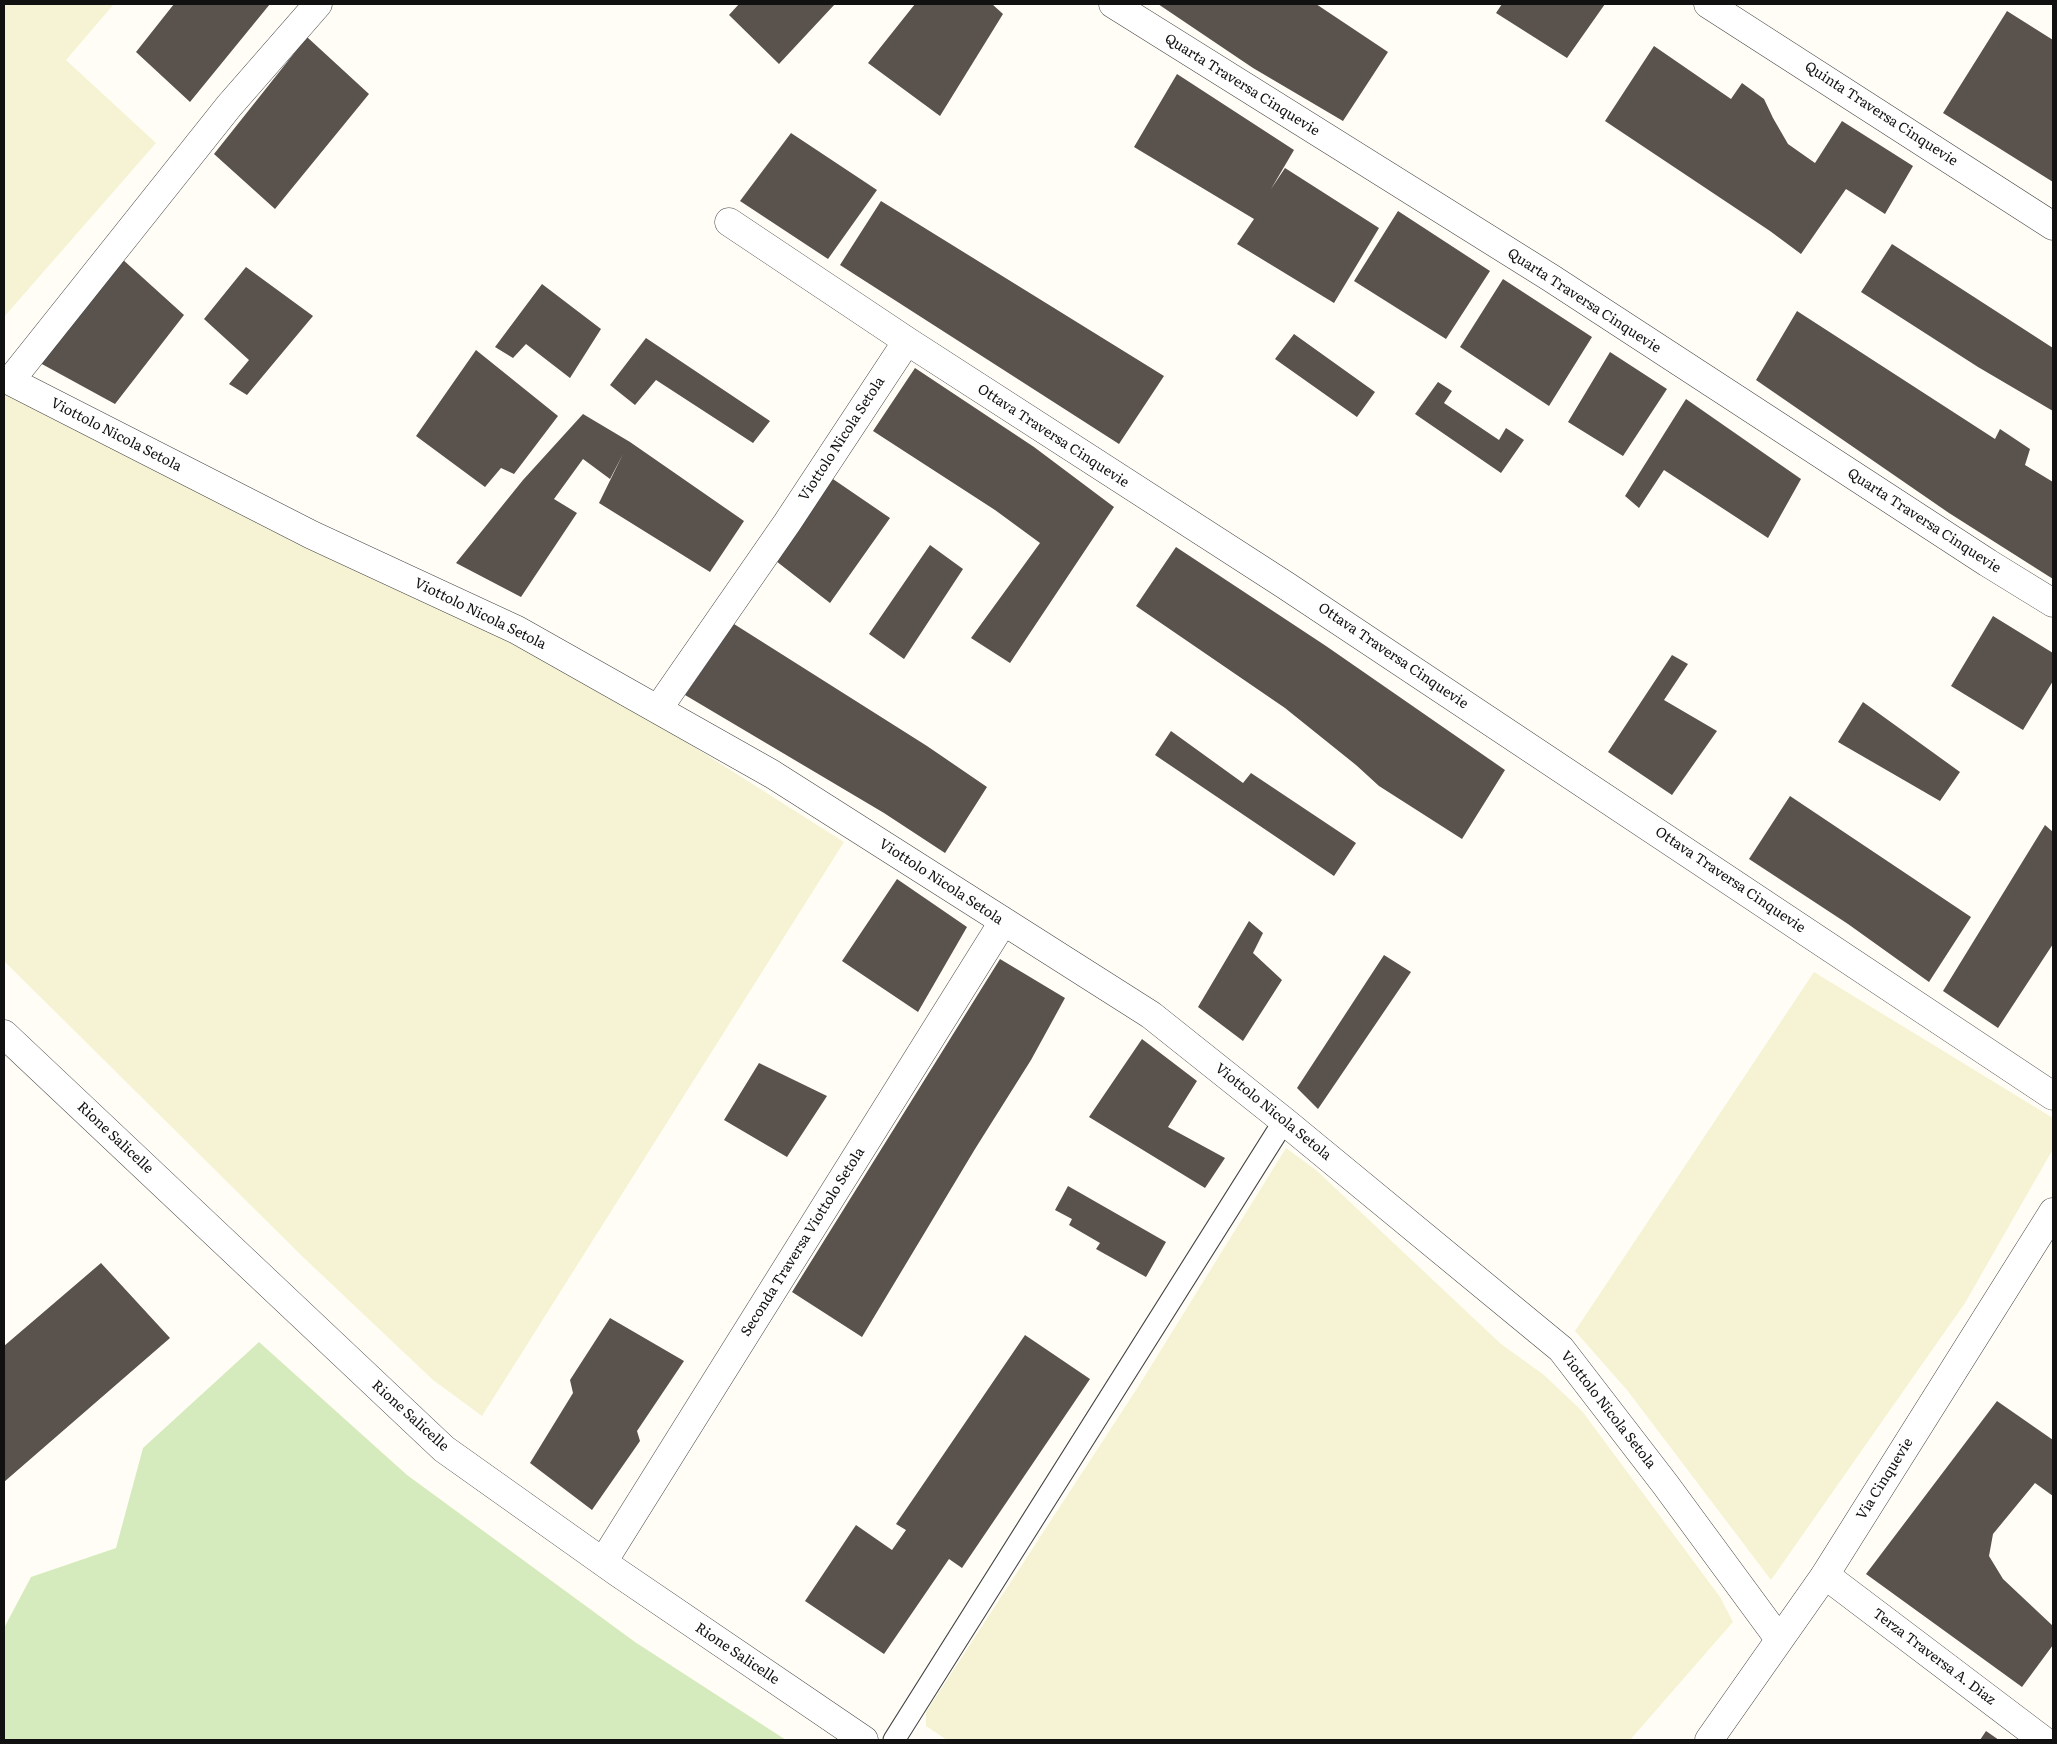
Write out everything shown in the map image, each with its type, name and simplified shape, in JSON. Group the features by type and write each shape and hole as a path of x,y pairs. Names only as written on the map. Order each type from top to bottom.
{"street":[{"name":"Viottolo Nicola Setola","path":"318,4 229,106 10,381 312,535 518,630 772,774 1152,1015 1561,1349 1665,1484 1779,1639"},
{"name":"Quarta Traversa Cinquevie","path":"1113,4 1551,278 1971,552 2053,603"},
{"name":"Quinta Traversa Cinquevie","path":"1708,4 2053,226"},
{"name":"Ottava Traversa Cinquevie","path":"728,222 907,341 1285,585 2053,1096"},
{"name":"Viottolo Nicola Setola","path":"658,709 787,523 907,341"},
{"name":"Seconda Traversa Viottolo Setola","path":"603,1562 1003,922"},
{"name":"Rione Salicelle","path":"4,1034 444,1449 603,1562 864,1740"},
{"name":"Via Cinquevie","path":"1708,1738 1825,1575 2053,1212"},
{"name":"Terza Traversa A. Diaz","path":"1825,1575 2043,1740"}],"lane":[{"path":"894,1740 1284,1121"}],"shaded area":[{"path":"4,4 114,4 66,60 156,143 4,317"},
{"path":"6,391 574,671 844,842 482,1416 433,1380 304,1258 4,961 4,397"},
{"path":"1814,972 2053,1118 2053,1149 1965,1303 1771,1580 1627,1390 1575,1331"},
{"path":"1286,1148 1316,1170 1501,1344 1544,1375 1582,1411 1720,1597 1733,1622 1630,1740 947,1740 926,1726 926,1712 1138,1387"}],"green space":[{"path":"259,1342 407,1475 635,1642 786,1740 4,1740 4,1628 31,1577 116,1548 143,1448"}],"building":[{"path":"174,4 270,4 190,102 136,52"},
{"path":"739,4 835,4 779,64 729,15"},
{"path":"915,4 992,4 1003,14 940,116 868,63"},
{"path":"1158,4 1316,4 1388,52 1343,121 1253,68"},
{"path":"1502,4 1605,4 1567,58 1496,13"},
{"path":"2007,11 2053,40 2053,182 1943,113"},
{"path":"307,37 369,94 275,209 214,154"},
{"path":"1654,46 1731,99 1742,83 1764,99 1788,144 1815,163 1842,121 1913,166 1885,214 1846,189 1801,254 1770,231 1605,121"},
{"path":"1177,74 1294,150 1271,189 1285,168 1379,228 1334,303 1237,244 1254,219 1134,147"},
{"path":"791,133 877,190 828,259 740,201"},
{"path":"881,201 1164,376 1119,444 840,265"},
{"path":"1398,211 1490,271 1446,339 1354,281"},
{"path":"1892,244 2053,348 2053,411 1978,367 1861,292"},
{"path":"121,258 184,315 115,404 40,363"},
{"path":"246,267 313,316 247,395 229,384 249,360 204,319"},
{"path":"1503,279 1592,337 1549,406 1460,347"},
{"path":"542,284 601,329 570,378 526,344 513,358 495,347"},
{"path":"1797,311 1995,439 2000,429 2030,449 2025,465 2053,482 2053,579 1949,513 1756,380"},
{"path":"1294,334 1375,392 1357,417 1275,359"},
{"path":"646,338 770,421 753,443 656,380 635,405 610,385"},
{"path":"476,350 558,416 514,474 501,468 485,487 416,436"},
{"path":"1610,352 1667,389 1623,456 1568,422"},
{"path":"915,368 1034,447 1114,507 1010,663 971,638 1040,543 995,510 873,431"},
{"path":"1438,382 1452,391 1444,403 1499,440 1506,428 1524,440 1501,473 1415,414"},
{"path":"1686,399 1801,479 1768,538 1664,470 1639,508 1625,496"},
{"path":"583,414 630,442 744,521 710,572 599,503 623,454 610,479 583,459 554,499 577,513 521,597 456,563 523,480"},
{"path":"830,477 890,518 830,603 776,561"},
{"path":"930,545 963,569 904,659 869,634"},
{"path":"1176,547 1326,646 1505,770 1462,839 1379,786 1285,708 1136,606"},
{"path":"1993,616 2053,653 2053,681 2023,730 1951,686"},
{"path":"734,624 927,746 987,787 945,853 884,813 685,695"},
{"path":"1672,655 1688,664 1664,700 1717,731 1672,795 1608,752"},
{"path":"1863,702 1960,772 1940,801 1838,742"},
{"path":"1171,731 1243,783 1251,773 1356,843 1334,876 1155,755"},
{"path":"1790,796 1971,917 1929,982 1848,924 1749,859"},
{"path":"2045,825 2053,832 2053,944 1998,1028 1943,991"},
{"path":"897,879 967,927 918,1012 842,961"},
{"path":"1249,921 1263,933 1253,953 1282,980 1243,1041 1198,1007"},
{"path":"1384,955 1411,972 1318,1109 1297,1088"},
{"path":"1000,959 1065,998 1031,1060 862,1337 792,1292"},
{"path":"1142,1039 1197,1081 1168,1127 1225,1158 1205,1188 1089,1117"},
{"path":"759,1063 827,1096 787,1157 724,1120"},
{"path":"1068,1186 1166,1242 1146,1277 1096,1249 1100,1243 1069,1225 1072,1219 1055,1210"},
{"path":"101,1263 170,1338 4,1482 4,1346"},
{"path":"610,1318 684,1361 637,1431 640,1441 592,1510 530,1463 573,1393 570,1380"},
{"path":"1025,1335 1090,1379 962,1568 949,1559 884,1654 805,1601 856,1525 892,1550 906,1530 896,1524"},
{"path":"1997,1401 2053,1440 2053,1496 2035,1483 1993,1534 1989,1556 2003,1579 2053,1626 2053,1645 2022,1687 1866,1574"},
{"path":"1986,1731 1999,1740 1980,1740"}]}
